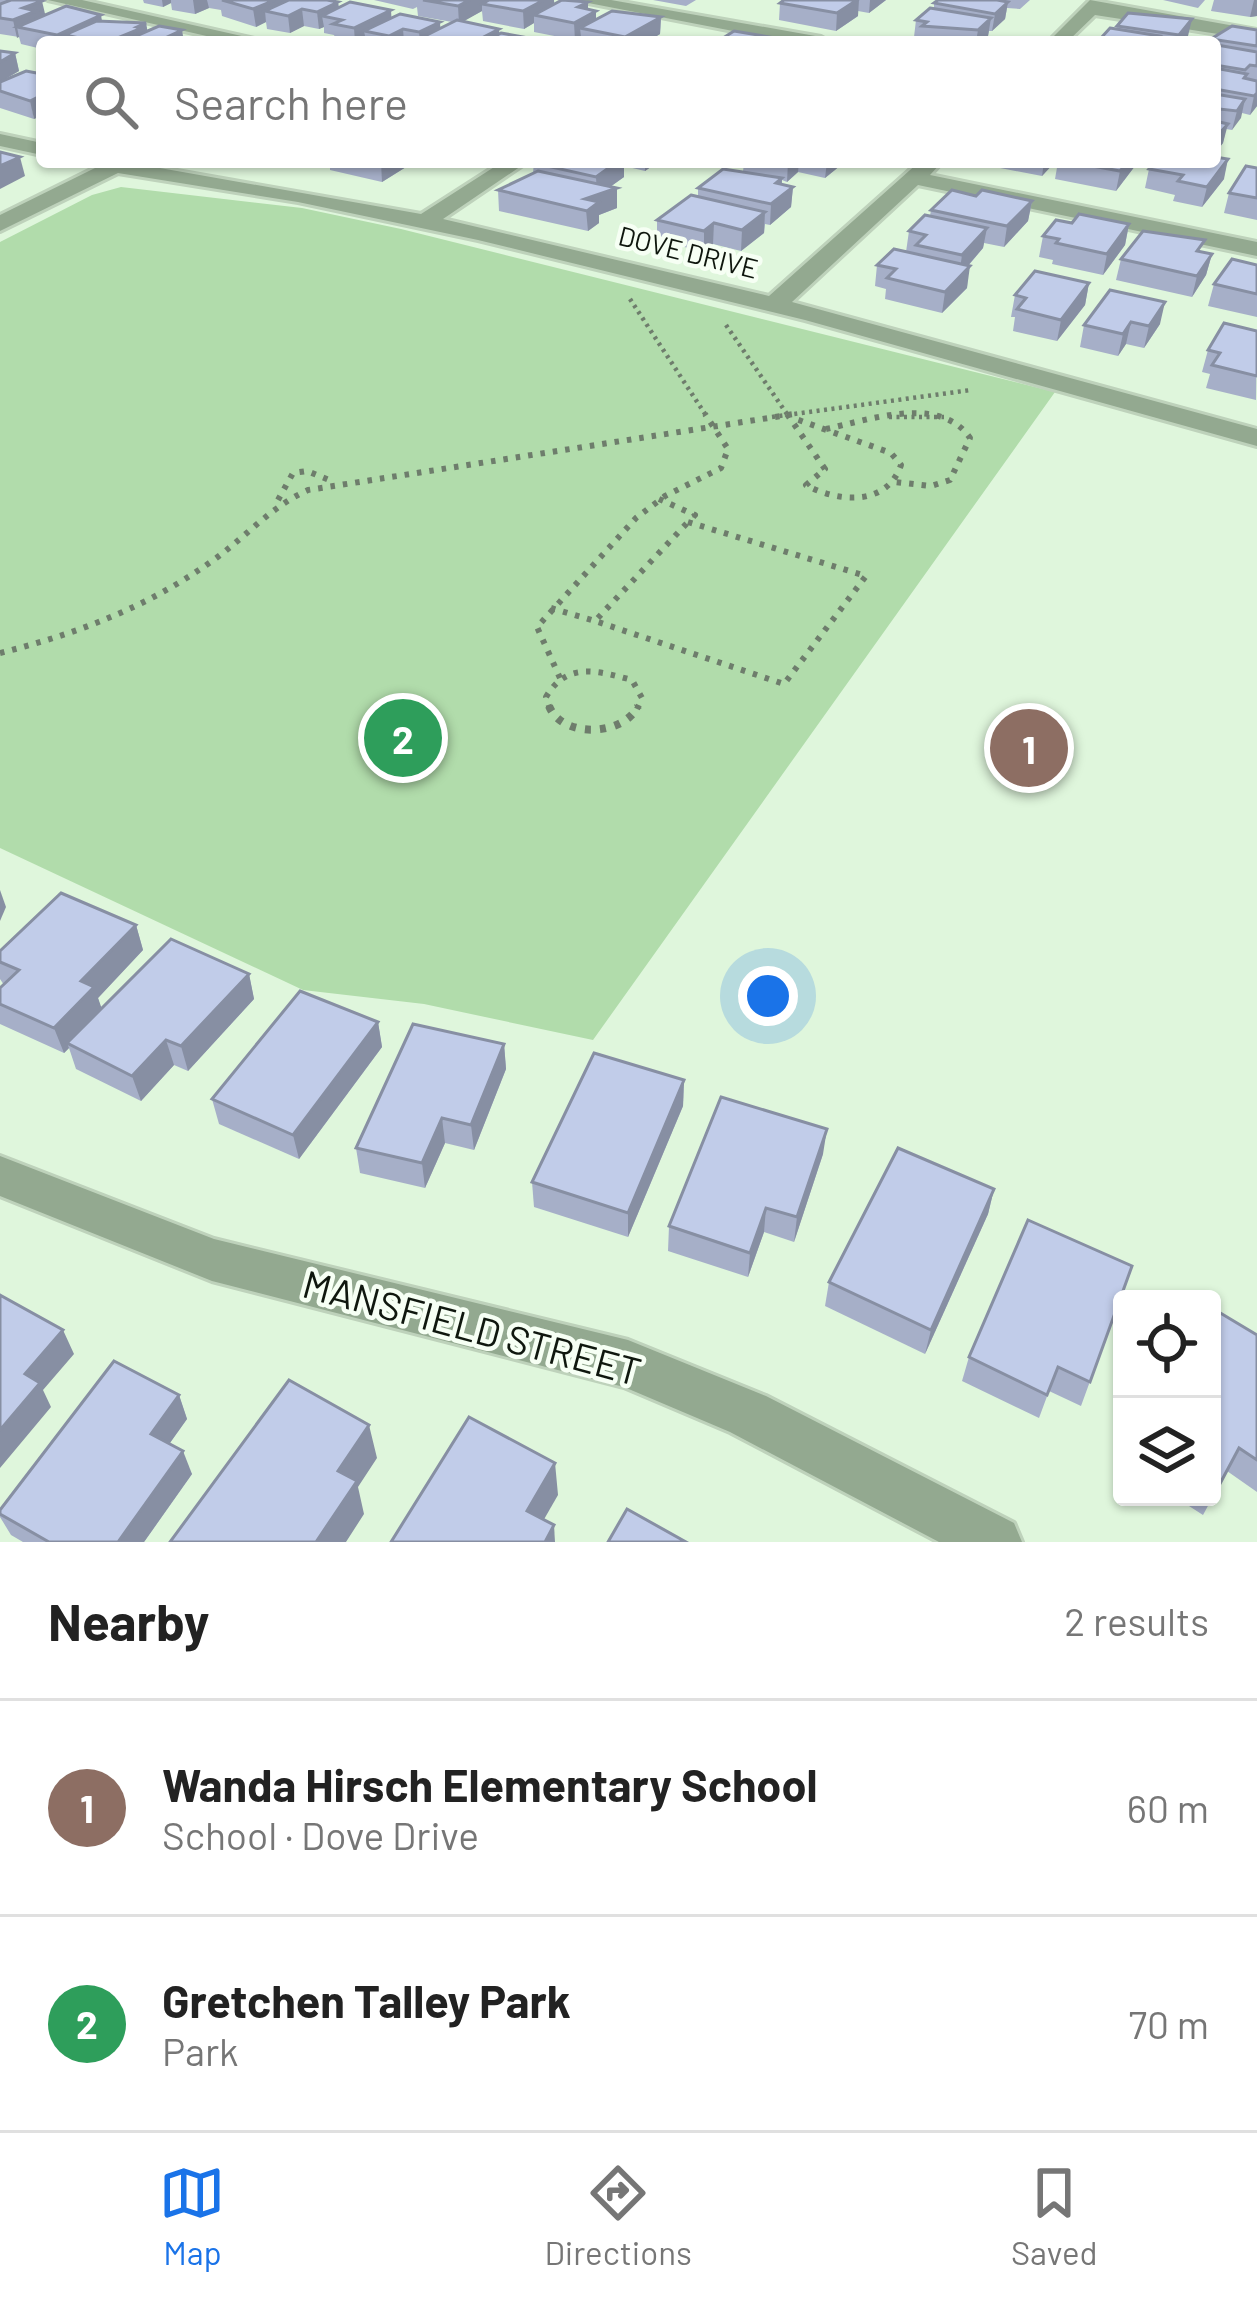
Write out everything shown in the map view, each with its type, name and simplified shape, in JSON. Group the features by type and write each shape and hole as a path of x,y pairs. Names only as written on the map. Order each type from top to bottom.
{"street":[{"path":"57,0 230,36"},
{"path":"582,0 786,36"},
{"path":"1063,36 1097,4 1257,35"},
{"path":"711,36 747,13"},
{"path":"0,140 36,148"},
{"path":"0,224 99,168"},
{"name":"DOVE DRIVE","path":"131,168 315,198 774,305 1031,370 1257,438"},
{"path":"423,222 507,168"},
{"path":"774,305 922,170 1257,249"},
{"name":"MANSFIELD STREET","path":"0,1176 101,1220 212,1260 628,1364 748,1414 995,1542"}],"path":[{"path":"560,678 537,627 550,608 659,499 721,470 728,449 621,284 636,272"},
{"path":"733,334 825,470 806,484 809,489 841,497 865,496 894,482 931,486 950,480 970,438 969,431 953,418 925,413 824,429"},
{"path":"277,501 336,483 973,390"},
{"path":"792,417 891,452 901,465 894,482"},
{"path":"0,653 106,620 170,589 214,560 277,501 292,472 307,472 336,483"},
{"path":"595,621 695,514 666,506 659,499"},
{"path":"550,608 784,684 866,576 688,522"},
{"path":"589,670 620,674 639,688 639,708 633,717 608,728 563,723 547,706 546,697 560,678 589,670"}],"green space":[{"path":"121,187 302,208 401,229 1055,392 593,1040 424,1004 303,990 0,848 0,242 92,195"}],"building":[{"path":"222,0 275,0 253,9"},
{"path":"289,0 338,2 317,12 302,9 288,16 265,11"},
{"path":"423,0 470,0 458,6"},
{"path":"544,0 523,11 482,4"},
{"path":"562,0 588,2 578,7 596,11 574,23 534,15"},
{"path":"857,0 837,13 780,3"},
{"path":"42,1 23,8 36,11 13,20 0,18 0,4"},
{"path":"350,2 391,10 354,28 333,24 342,20 322,16"},
{"path":"1008,2 995,14 934,3"},
{"path":"66,6 101,15 57,35 17,27"},
{"path":"930,8 991,18 978,30 922,26 927,22 916,20"},
{"path":"612,11 661,17 627,36 580,28"},
{"path":"1128,13 1192,19 1179,35 1117,26"},
{"path":"400,14 440,22 419,32 403,29 389,36 364,31"},
{"path":"457,20 499,29 486,36 425,36"},
{"path":"97,21 146,23 123,36 65,35"},
{"path":"159,26 182,30 169,36 136,36"},
{"path":"1232,26 1257,30 1257,46 1221,41 1216,36"},
{"path":"1110,28 1160,36 1103,36"},
{"path":"734,31 764,36 726,36"},
{"path":"1221,46 1257,52 1257,66 1245,70 1221,66"},
{"path":"1221,69 1257,81 1254,96 1221,90"},
{"path":"26,71 36,73 36,98 30,101 0,91 0,82"},
{"path":"1221,95 1245,99 1237,111 1221,109"},
{"path":"0,152 20,157 0,166"},
{"path":"1221,158 1228,159 1207,187 1178,181 1183,175 1149,169 1221,168"},
{"path":"1246,166 1257,168 1257,198 1229,193"},
{"path":"556,168 609,168 596,177"},
{"path":"723,169 782,178 776,183 793,187 771,204 698,188"},
{"path":"538,171 617,188 585,199 599,202 587,211 498,190"},
{"path":"952,190 976,196 982,190 1032,201 1007,226 931,210"},
{"path":"691,195 765,212 742,230 714,223 704,231 657,220"},
{"path":"1079,214 1129,224 1107,254 1043,236 1056,220 1072,223"},
{"path":"925,215 987,228 962,255 916,245 926,235 909,231"},
{"path":"1143,231 1205,240 1197,251 1212,254 1197,276 1121,259"},
{"path":"894,249 970,266 945,292 887,278 896,269 877,265"},
{"path":"1232,259 1257,265 1257,294 1214,284"},
{"path":"1035,271 1089,283 1061,320 1017,309 1026,298 1015,295"},
{"path":"1110,290 1165,302 1149,326 1131,322 1123,334 1084,325"},
{"path":"1224,323 1257,331 1257,376 1212,365 1220,353 1208,350"},
{"path":"61,893 136,925 81,981 94,987 54,1028 0,1004 0,988 19,970 0,962 0,951"},
{"path":"171,939 249,974 181,1046 166,1040 132,1076 67,1043"},
{"path":"300,991 378,1022 293,1135 212,1099"},
{"path":"413,1024 504,1044 471,1125 442,1118 422,1163 356,1148"},
{"path":"594,1053 684,1080 628,1213 532,1182"},
{"path":"721,1097 827,1129 797,1217 766,1208 750,1253 669,1226"},
{"path":"898,1148 994,1189 931,1330 829,1282"},
{"path":"1028,1220 1132,1266 1123,1290 1113,1290 1113,1318 1090,1382 1058,1367 1047,1395 969,1357"},
{"path":"0,1295 63,1330 25,1374 40,1383 0,1430"},
{"path":"1221,1313 1257,1335 1257,1460 1239,1448 1221,1482"},
{"path":"114,1361 179,1395 151,1434 183,1451 118,1542 49,1542 0,1510"},
{"path":"289,1380 369,1425 338,1471 357,1481 316,1542 170,1542"},
{"path":"469,1417 555,1463 527,1511 554,1525 545,1542 391,1542"},
{"path":"627,1509 686,1542 608,1542"}],"place":[{"name":"Gretchen Talley Park","path":"403,738"},
{"name":"Wanda Hirsch Elementary School","path":"1029,748"}]}
